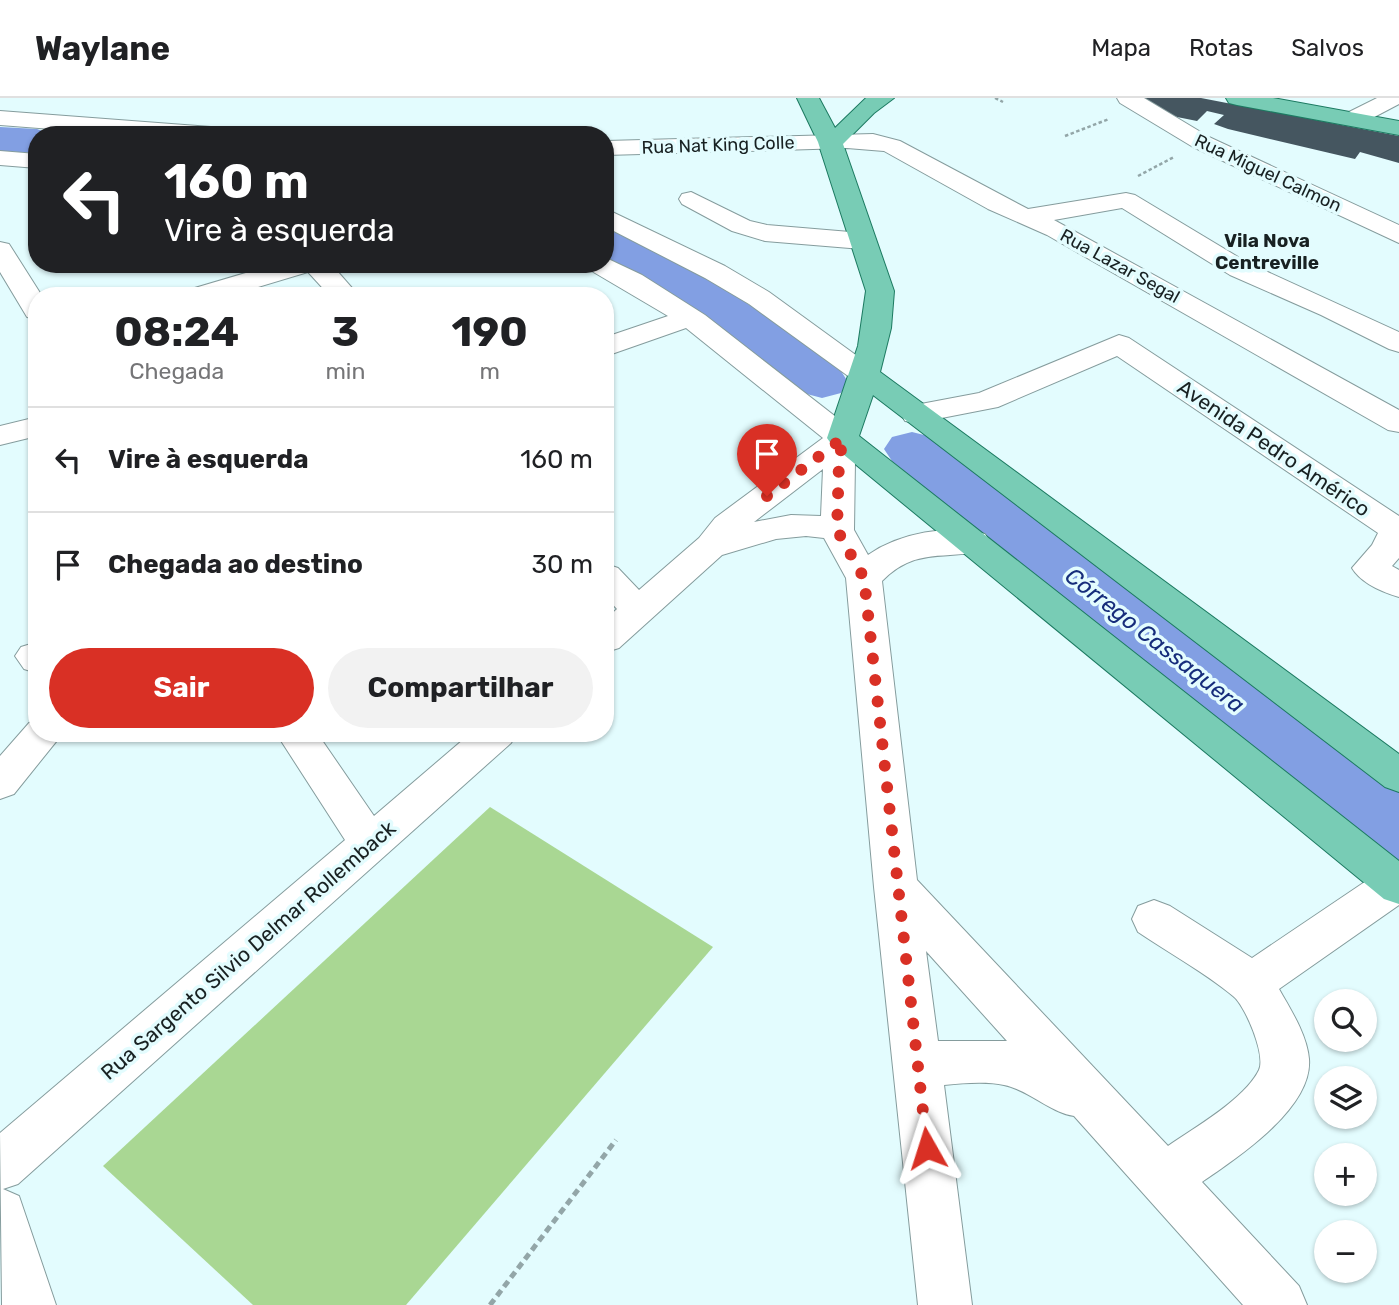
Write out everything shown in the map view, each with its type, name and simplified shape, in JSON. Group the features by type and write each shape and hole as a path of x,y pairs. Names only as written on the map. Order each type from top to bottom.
{"main road":[{"path":"808,98 830,142 880,291 880,304 865,375 843,438 1398,885"},
{"path":"827,98 849,102 880,99"},
{"path":"1237,98 1360,115 1399,117"},
{"path":"1300,98 1399,128"},
{"path":"830,142 845,132 859,111 880,99"},
{"path":"865,375 1399,776"}],"street":[{"path":"0,104 12,98"},
{"path":"1360,115 1394,98"},
{"name":"Rua Miguel Calmon","path":"1133,102 1201,142 1399,234"},
{"path":"0,118 105,126"},
{"name":"Rua Lazar Segal","path":"830,142 873,141 892,146 1023,217 1056,230 1399,423"},
{"name":"Rua Nat King Colle","path":"614,148 830,142"},
{"path":"0,158 28,160"},
{"path":"691,199 741,226 765,233 862,241"},
{"path":"1023,217 1119,200 1134,203 1220,258 1399,343"},
{"path":"1373,222 1399,205"},
{"path":"614,221 715,272 759,298 865,375"},
{"path":"2,258 28,297"},
{"path":"614,272 688,318 843,438"},
{"path":"228,287 276,273"},
{"path":"324,273 337,287"},
{"path":"614,344 688,318"},
{"name":"Avenida Pedro Américo","path":"916,414 988,401 1119,344 1397,530 1386,551 1370,568 1399,585"},
{"path":"0,436 28,428"},
{"path":"843,438 839,461 837,530 864,578 896,887 946,1305"},
{"path":"614,632 711,547 727,526 843,438"},
{"path":"711,547 787,524 814,524 837,530"},
{"path":"864,578 879,561 894,552 937,542 973,542"},
{"path":"614,584 638,610"},
{"path":"0,783 35,742"},
{"path":"302,742 370,844"},
{"name":"Rua Sargento Silvio Delmar Rollemback","path":"0,1166 487,742"},
{"path":"1252,983 1398,885"},
{"path":"896,887 1280,1305"},
{"path":"1154,919 1252,983 1284,1054 1283,1077 1265,1103 1163,1180"},
{"path":"917,1065 963,1060 1010,1063 1096,1106"},
{"path":"0,1214 29,1305"}],"path":[{"path":"995,98 1003,102"},
{"path":"1065,136 1133,102"},
{"path":"1105,202 1114,190 1201,142"},
{"path":"490,1305 617,1140"}],"green space":[{"path":"490,807 713,947 406,1305 253,1305 103,1166"}],"building":[{"path":"1138,98 1201,98 1399,136 1399,163 1360,152 1355,159 1228,129 1214,124 1224,115 1207,111 1197,121 1177,117 1151,107"}],"waterway":[{"name":"Córrego Cassaquera","path":"0,139 28,141"},
{"name":"Córrego Cassaquera","path":"614,248 691,290 822,382"},
{"name":"Córrego Cassaquera","path":"912,449 1399,832"}],"district":[{"name":"Vila Nova Centreville","path":"1267,251"}],"route":[{"path":"767,496 843,438 839,461 837,530 864,578 896,887 927,1148"}]}
